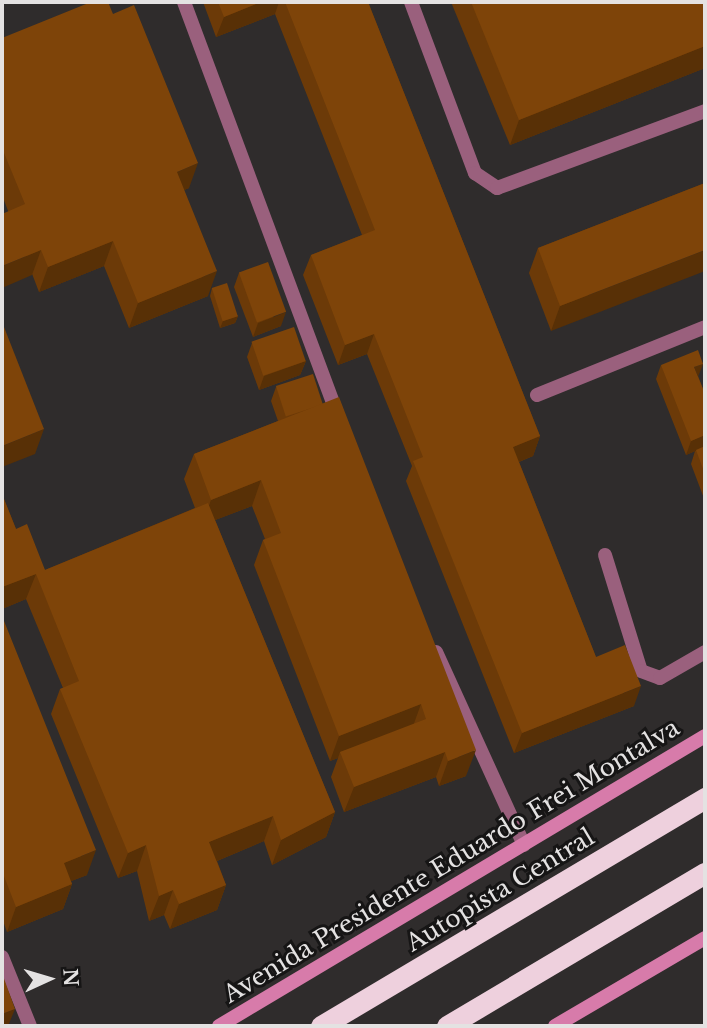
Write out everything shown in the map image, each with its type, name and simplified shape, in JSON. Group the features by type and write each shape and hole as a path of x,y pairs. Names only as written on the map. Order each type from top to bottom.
{"highway":[{"name":"Autopista Central","path":"321,1026 705,798"},
{"path":"447,1026 705,873"}],"main road":[{"name":"Avenida Presidente Eduardo Frei Montalva","path":"219,1026 705,736"},
{"path":"555,1026 705,937"}],"lane":[{"path":"184,2 343,428"},
{"path":"411,2 475,173 497,188 705,111"},
{"path":"537,395 705,327"},
{"path":"605,555 641,671 660,678 705,652"},
{"path":"428,634 524,845"},
{"path":"2,957 30,1026"}],"building":[{"path":"91,2 108,2 113,14 134,5 198,163 177,172 217,271 138,303 113,241 48,267 41,250 2,266 2,214 25,204 2,148 2,38"},
{"path":"218,2 261,2 224,17"},
{"path":"285,2 368,2 540,436 513,447 596,657 625,645 641,686 522,733 413,461 423,457 374,334 345,345 311,255 375,230"},
{"path":"471,2 705,2 705,46 519,120"},
{"path":"705,183 705,250 560,306 538,248"},
{"path":"268,262 286,312 257,322 239,273"},
{"path":"227,283 238,316 223,321 212,288"},
{"path":"2,322 44,429 2,446"},
{"path":"294,327 306,361 263,376 251,342"},
{"path":"698,350 703,364 694,367 705,394 705,435 691,441 661,365"},
{"path":"313,374 323,404 286,416 276,386"},
{"path":"339,397 476,750 448,761 445,752 354,787 340,752 426,719 421,704 339,736 263,540 281,533 261,480 211,500 194,454"},
{"path":"705,446 705,474 696,450"},
{"path":"2,494 16,529 27,524 45,570 208,503 335,812 281,840 273,816 209,842 226,885 179,904 173,890 159,896 146,845 128,853 60,689 79,681 36,574 2,587"},
{"path":"2,616 96,850 64,863 72,884 16,907 2,871"},
{"path":"2,973 15,1009 2,1014"}]}
